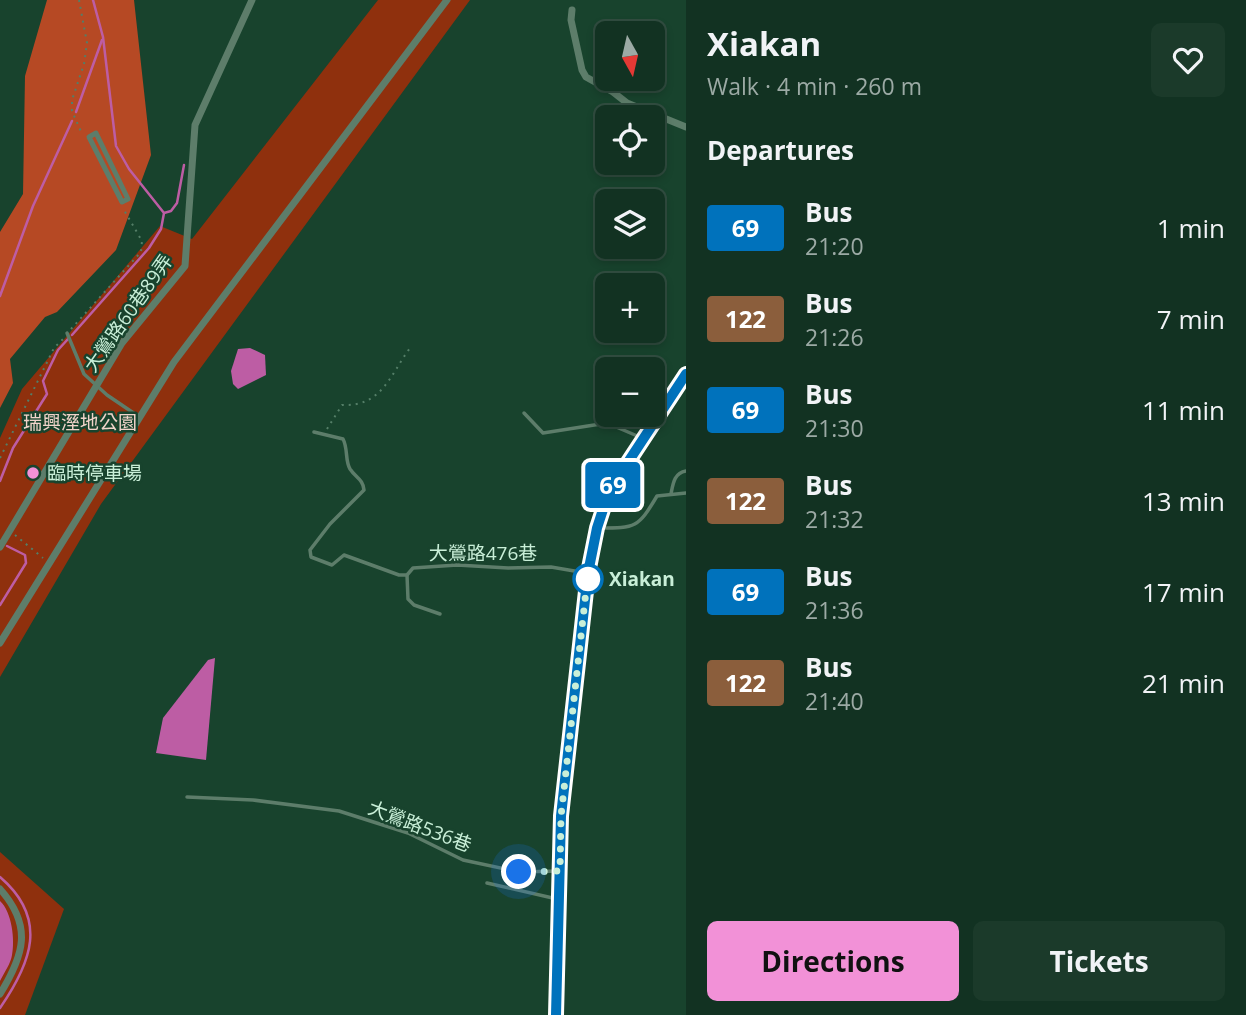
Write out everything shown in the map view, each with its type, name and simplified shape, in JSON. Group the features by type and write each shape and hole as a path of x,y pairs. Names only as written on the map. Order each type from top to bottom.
{"street":[{"name":"大鶯路60巷89弄","path":"0,547 122,342 185,266 195,125 252,0"},
{"path":"0,643 174,362 447,0"},
{"path":"572,10 571,20 586,78 613,92 627,103 686,127"},
{"path":"96,133 128,199 122,202 87,137 96,133"},
{"path":"556,1015 561,816 588,573 597,528 609,491 686,374"},
{"path":"0,889 14,908 22,939 16,968 0,994"}],"lane":[{"path":"67,333 84,373 140,418"},
{"path":"524,413 543,433 607,423 642,438"},
{"path":"314,432 325,433"},
{"name":"大鶯路476巷","path":"325,433 343,439 349,468 363,483 364,490 330,524 310,550 311,557 332,565 344,555 399,575 407,575 413,568 457,565 551,567 588,573"},
{"path":"671,494 675,478 686,471"},
{"path":"597,528 630,528 644,518 657,496 686,493"},
{"path":"407,575 408,599 414,605 440,614"},
{"name":"大鶯路536巷","path":"187,797 253,800 339,811 408,833 463,860 519,872 560,871"},
{"path":"487,883 559,899"}],"path":[{"path":"79,0 87,43 84,64 72,100 72,111 87,137"},
{"path":"0,458 54,348 141,252 142,241 121,205"},
{"path":"325,433 342,405 354,406 371,401 391,380 394,370 410,348"},
{"path":"10,530 49,564"}],"green space":[{"name":"瑞興溼地公園","path":"378,0 470,0 101,504 0,677 0,438 22,389 160,226 192,239"},
{"path":"0,852 64,909 25,1015 0,1015"}],"shaded area":[{"path":"47,0 134,0 151,155 116,250 57,312 45,317 10,359 13,383 0,408 0,232 23,194 25,76"},
{"path":"250,348 265,355 266,375 238,389 233,384 231,371 238,349"},
{"path":"215,658 206,760 156,753 163,718 208,660"},
{"path":"0,901 10,919 13,942 9,965 0,981"}],"waterway":[{"path":"72,335 149,248 161,229 164,213 129,169 116,146 103,37 93,0"},
{"path":"76,112 102,40"},
{"path":"0,296 33,206 72,121"},
{"path":"164,213 171,211 177,203 184,165"},
{"path":"0,481 13,448 47,394 43,381 58,350 68,339"},
{"path":"0,605 26,563 25,555 7,546"},
{"path":"0,877 15,893 25,909 30,925 27,958 0,1008"}],"bus line":[{"name":"69","path":"556,1015 561,816 588,573 597,528 609,491 686,374"}],"place":[{"name":"臨時停車場","path":"33,473"},
{"name":"Xiakan","path":"588,579"}],"route":[{"path":"519,872 560,871 561,816 588,573 588,579"}]}
